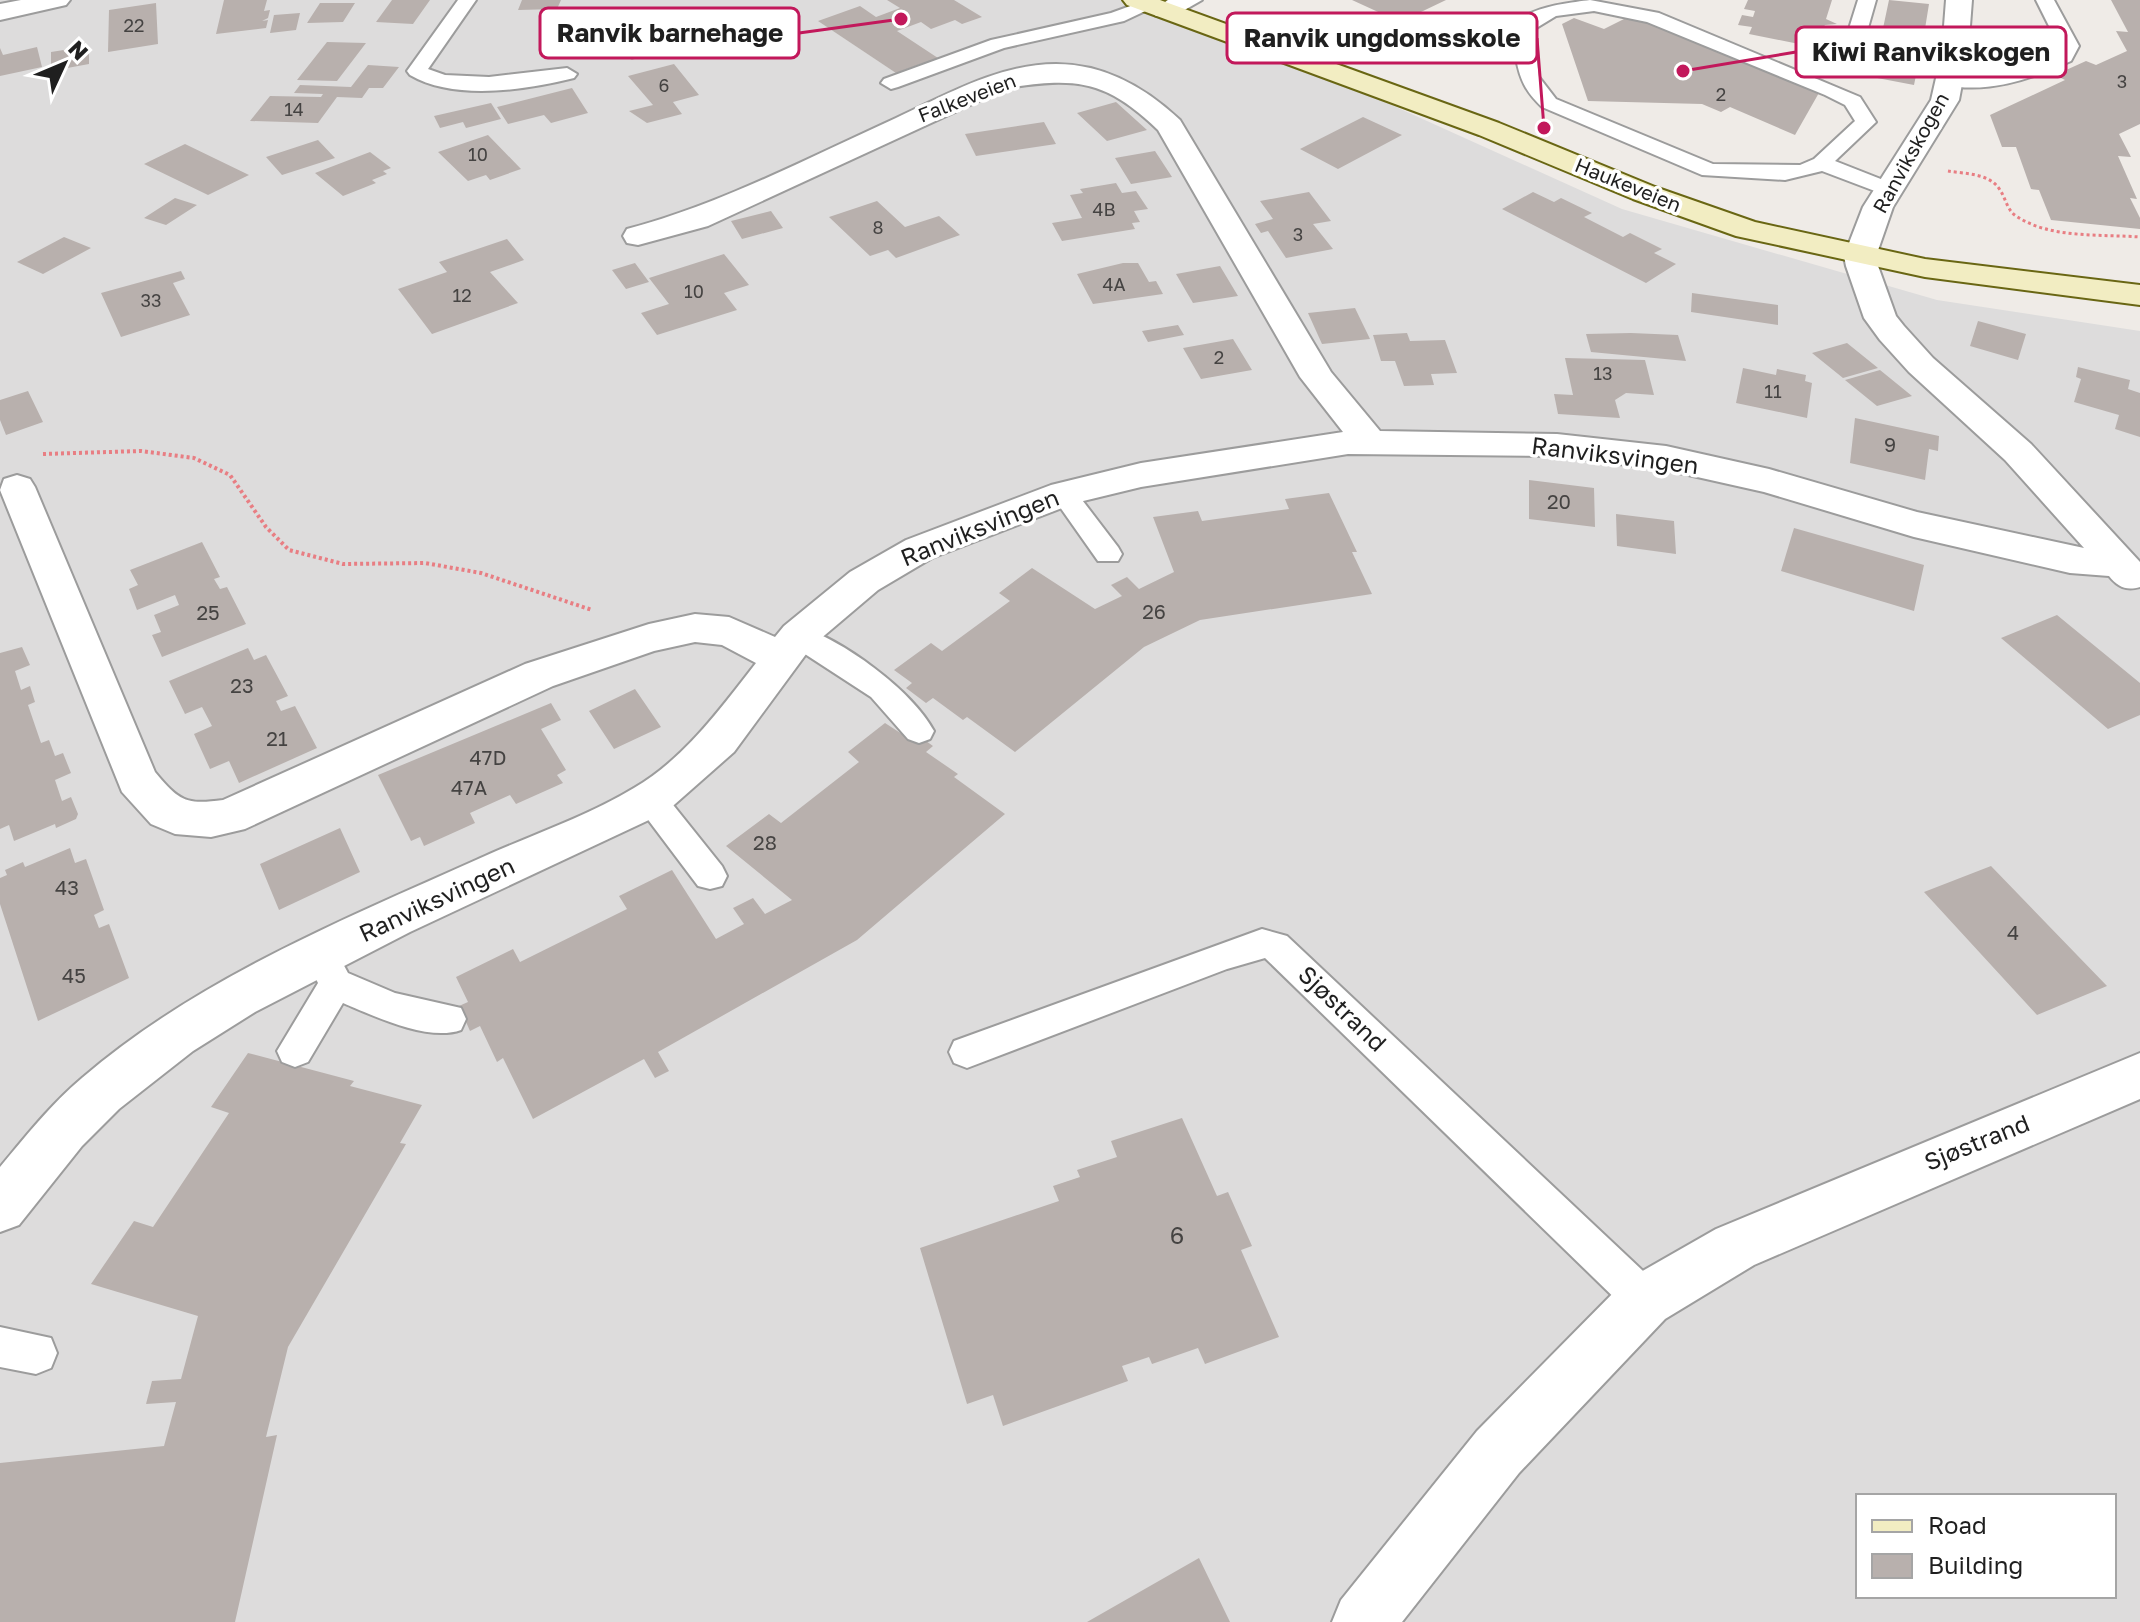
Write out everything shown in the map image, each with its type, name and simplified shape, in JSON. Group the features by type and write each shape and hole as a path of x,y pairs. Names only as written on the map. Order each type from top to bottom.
{"street":[{"path":"0,12 57,0"},
{"name":"Ranvikskogen","path":"1860,256 1888,190 1908,163 1945,100 1957,0"},
{"name":"Haukeveien","path":"1167,3 1686,209 1747,229 1860,256 2140,295"},
{"name":"Falkeveien","path":"638,236 697,220 989,85 1055,72 1108,82 1144,101 1170,126 1213,205 1317,377 1369,441"},
{"name":"Ranviksvingen","path":"1860,256 1880,318 1892,333 1921,365 2018,452 2130,574"},
{"name":"Ranviksvingen","path":"0,1207 64,1129 101,1093 188,1028 238,997 328,969 651,800 719,741 789,647 822,613 889,565 970,528 1064,494 1141,475 1369,441 1557,445 1666,458 1769,481 1914,524 2130,574"},
{"path":"25,471 137,780 163,814 195,822 229,817 539,675 649,638 695,628 729,631 789,647"},
{"name":"Sjøstrand","path":"1363,1622 1498,1452 1645,1300 1735,1247 2140,1075"}],"lane":[{"path":"467,0 417,71 423,77 441,81 507,81 567,74"},
{"path":"1846,70 1867,0"},
{"path":"1949,80 1997,82 2025,76 2064,57 2069,46 2045,0"},
{"path":"891,83 998,44 1167,3"},
{"path":"1821,163 1866,122 1853,101 1832,91 1652,17 1620,8 1569,6 1551,11 1524,27 1521,36 1529,77 1536,91 1549,103 1710,170 1785,174 1805,171 1821,163 1888,190"},
{"path":"1064,494 1108,554"},
{"path":"789,647 887,695 910,715 919,731"},
{"path":"651,800 710,876"},
{"name":"Sjøstrand","path":"967,1052 1221,956 1262,943 1275,946 1645,1300"},
{"path":"295,1051 328,969 392,1008 448,1019"}],"path":[{"path":"1908,163 1986,178 1998,187 2008,209 2037,224 2140,237"},
{"path":"25,471 141,451 194,458 230,475 266,527 289,550 343,564 425,563 481,573 628,622 649,638"}],"shaded area":[{"path":"0,0 1159,0 1622,209 1937,300 2140,331 2140,1622 0,1622"}],"building":[{"path":"224,0 267,0 264,11 270,10 268,18 262,21 268,20 266,28 216,34"},
{"path":"392,0 430,0 413,24 376,22"},
{"path":"522,0 561,0 557,9 518,10"},
{"path":"887,0 954,0 982,17 962,24 955,20 931,29 921,22 897,31 944,62 929,67 923,63 896,73 818,21 860,6 876,17 900,8"},
{"path":"1352,0 1446,0 1400,22"},
{"path":"1748,0 1832,0 1826,19 1837,24 1825,25 1815,40 1806,38 1804,45 1749,34 1752,27 1738,25 1742,15 1753,17 1755,11 1744,9"},
{"path":"1889,0 1929,4 1923,41 1882,33"},
{"path":"2111,0 2140,0 2140,124 2119,134 2131,157 2118,156 2137,199 2130,198 2140,218 2140,229 2051,220 2039,190 2031,189 2016,147 2002,147 1990,115 2065,80 2055,75 2086,61 2096,65 2127,51 2116,31 2128,32"},
{"path":"156,3 158,44 108,52 109,10"},
{"path":"320,3 355,3 343,22 307,23"},
{"path":"300,13 296,30 270,33 274,15"},
{"path":"1630,16 1820,91 1795,135 1730,107 1721,112 1702,104 1588,101 1562,24 1574,18 1604,29"},
{"path":"644,35 665,47 632,60 609,47"},
{"path":"1881,38 1922,46 1914,85 1872,77"},
{"path":"327,42 366,43 337,81 297,80"},
{"path":"89,46 89,64 51,71 51,52"},
{"path":"37,47 42,67 0,76 0,48 3,55"},
{"path":"674,64 699,95 673,102 682,114 647,123 629,111 653,105 628,76"},
{"path":"368,65 399,67 383,88 369,88 362,98 337,97 318,123 250,121 270,96 321,97 323,94 294,93 300,85 351,87"},
{"path":"572,88 588,113 551,123 544,115 508,124 497,107"},
{"path":"1116,102 1147,130 1107,141 1077,113"},
{"path":"491,103 501,119 466,128 463,122 440,128 434,116"},
{"path":"1363,117 1402,135 1338,169 1300,149"},
{"path":"1044,122 1056,144 976,156 965,134"},
{"path":"488,135 521,169 490,180 486,175 468,181 438,152"},
{"path":"318,140 335,158 282,175 266,157"},
{"path":"185,144 249,175 208,195 144,164"},
{"path":"1155,151 1172,177 1131,184 1115,158"},
{"path":"370,152 391,168 383,171 387,174 372,180 376,183 343,196 315,173"},
{"path":"1116,183 1122,193 1136,191 1148,209 1134,211 1140,222 1132,223 1135,229 1062,241 1052,223 1082,218 1070,195 1083,193 1080,189"},
{"path":"1309,192 1331,221 1313,224 1333,249 1286,258 1268,231 1261,233 1255,224 1273,219 1260,201"},
{"path":"1533,192 1554,202 1561,198 1592,213 1584,217 1623,237 1630,233 1662,249 1654,253 1676,264 1646,283 1502,209"},
{"path":"175,198 197,205 166,225 144,218"},
{"path":"877,201 905,227 939,216 960,235 896,258 888,250 870,256 829,217"},
{"path":"771,211 783,228 742,239 731,221"},
{"path":"64,237 91,248 43,274 17,262"},
{"path":"507,239 524,260 490,272 518,303 432,334 398,289 447,272 439,262"},
{"path":"724,254 749,285 724,293 737,310 657,335 641,313 669,304 649,278"},
{"path":"635,263 649,282 626,289 612,270"},
{"path":"1123,263 1138,263 1149,282 1156,281 1163,294 1093,304 1077,274"},
{"path":"1220,266 1238,296 1193,303 1176,274"},
{"path":"181,271 185,279 173,283 190,315 121,337 101,293"},
{"path":"1692,293 1778,305 1778,325 1691,312"},
{"path":"1355,308 1370,339 1322,344 1308,313"},
{"path":"1978,321 2026,334 2018,360 1970,346"},
{"path":"1178,325 1184,335 1148,342 1142,331"},
{"path":"1407,333 1410,341 1445,340 1457,373 1431,374 1434,385 1404,386 1395,361 1381,361 1373,335"},
{"path":"1586,334 1678,335 1686,361 1591,352"},
{"path":"1233,339 1252,370 1201,379 1183,348"},
{"path":"1847,343 1878,368 1843,378 1812,353"},
{"path":"1565,358 1645,360 1654,395 1626,393 1615,400 1620,418 1558,414 1554,394 1573,395"},
{"path":"2078,367 2130,380 2128,389 2140,393 2140,437 2115,429 2119,415 2074,402 2081,379 2076,377"},
{"path":"1743,368 1776,375 1777,369 1806,375 1805,381 1812,383 1807,418 1736,403"},
{"path":"1880,370 1912,396 1877,406 1845,380"},
{"path":"28,391 43,422 6,435 0,420 0,400"},
{"path":"1855,418 1939,436 1938,451 1929,449 1925,480 1850,463"},
{"path":"1529,480 1594,488 1595,527 1529,519"},
{"path":"1329,493 1357,552 1352,552 1372,594 1200,620 1144,647 1015,752 967,717 963,720 933,698 926,703 906,688 912,683 894,670 931,643 942,651 1010,601 999,593 1032,568 1095,609 1122,596 1111,585 1127,577 1139,589 1174,572 1153,517 1198,511 1202,521 1289,509 1285,499"},
{"path":"1616,514 1674,521 1676,554 1617,546"},
{"path":"1794,528 1924,565 1914,611 1781,571"},
{"path":"202,542 220,577 214,579 220,589 227,587 246,624 162,657 152,635 161,632 154,615 179,605 175,595 137,610 129,589 138,585 130,570"},
{"path":"2057,615 2140,683 2140,715 2108,729 2001,638"},
{"path":"22,647 30,665 15,671 21,690 30,686 35,702 28,705 41,743 49,740 55,756 63,753 71,773 55,780 62,801 71,797 78,814 76,819 56,828 55,824 14,841 9,825 0,829 0,653"},
{"path":"248,648 254,660 266,655 288,696 276,701 281,711 295,706 317,748 239,783 229,761 210,769 194,734 212,726 202,707 185,714 169,681"},
{"path":"635,689 661,727 614,749 589,711"},
{"path":"551,703 561,720 541,729 566,770 557,775 563,783 516,804 510,795 470,813 475,823 424,846 420,837 411,841 378,775"},
{"path":"885,723 905,736 912,731 933,746 926,752 958,774 954,777 1005,814 857,940 658,1052 669,1071 655,1078 644,1059 533,1119 503,1058 497,1062 480,1026 470,1031 459,1006 468,1002 456,977 513,949 520,962 627,909 619,896 672,870 716,939 744,924 733,908 753,898 765,914 792,900 726,846 769,814 781,823 859,762 848,752"},
{"path":"340,828 360,872 279,910 260,864"},
{"path":"70,848 75,863 86,859 104,910 94,915 99,928 109,924 129,978 38,1021 0,904 0,878 7,875 5,870 23,862 25,867"},
{"path":"1991,866 2107,986 2037,1015 1924,892"},
{"path":"248,1053 354,1081 350,1086 422,1105 400,1143 406,1144 288,1347 266,1437 277,1435 235,1622 0,1622 0,1463 164,1446 176,1402 146,1404 152,1381 181,1379 198,1316 91,1284 134,1221 153,1227 229,1113 211,1107"},
{"path":"1182,1118 1217,1196 1228,1192 1252,1246 1241,1250 1279,1337 1205,1364 1198,1348 1152,1364 1149,1357 1122,1366 1128,1381 1003,1426 993,1395 967,1404 920,1248 1059,1201 1053,1186 1080,1177 1077,1170 1117,1157 1111,1141"},
{"path":"1199,1558 1230,1622 1087,1622"}],"place":[{"name":"Ranvik barnehage","path":"901,19"},
{"name":"Kiwi Ranvikskogen","path":"1683,71"},
{"name":"Ranvik ungdomsskole","path":"1544,128"}]}
